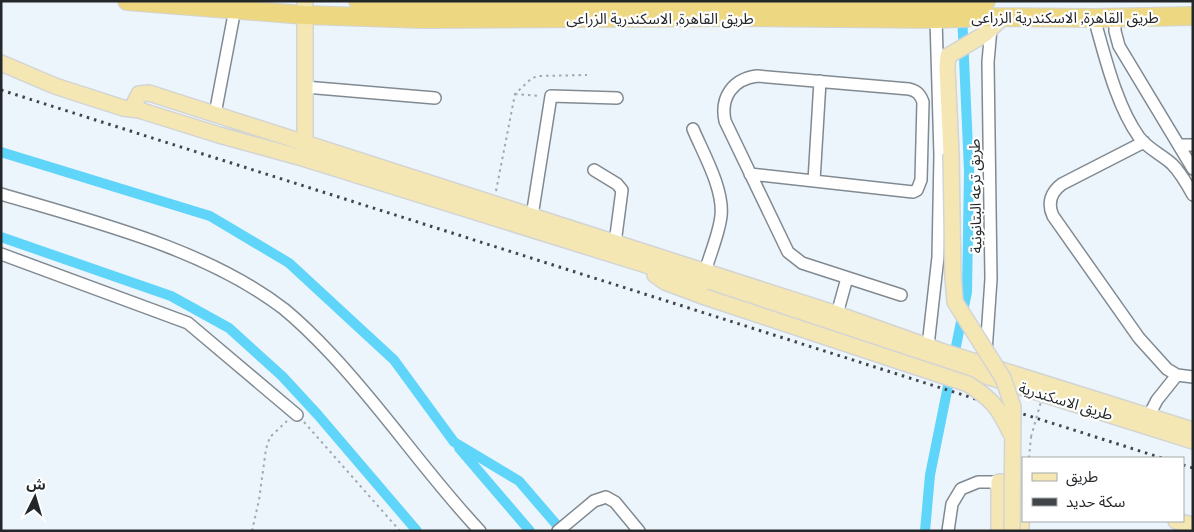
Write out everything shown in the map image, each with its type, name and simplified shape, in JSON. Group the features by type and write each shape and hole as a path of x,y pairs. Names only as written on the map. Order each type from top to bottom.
{"highway":[{"name":"طريق القاهرة, الاسكندرية الزراعى","path":"127,1 235,9 305,8 423,19 734,2 937,9 987,16 1094,18 1193,16"},
{"name":"طريق القاهرة, الاسكندرية الزراعى","path":"358,1 640,8"}],"main road":[{"path":"305,8 305,143"},
{"path":"987,16 948,56 953,277 955,302 1003,378 1013,407 1012,531"},
{"path":"1,63 62,88 123,108 139,110 299,157 936,353"},
{"path":"139,110 136,105 136,99 140,94 146,92 837,314 936,353"},
{"path":"643,264 665,282 705,297 968,384 987,396 1002,414 1014,440"},
{"name":"طريق الاسكندرية","path":"936,353 1146,421 1193,430"},
{"name":"طريق الاسكندرية","path":"966,364 985,364 1146,421 1193,441"},
{"path":"999,531 999,482 1022,485 1021,531"},
{"path":"1180,522 1193,525"}],"street":[{"path":"216,114 235,9"},
{"path":"936,353 940,155 937,9"},
{"name":"طريق ترعه البتانونية","path":"985,364 991,279 987,16"},
{"path":"1094,18 1113,82 1139,136 1178,170 1193,195"},
{"path":"1115,18 1115,31 1119,46 1193,169"},
{"path":"750,174 912,192 917,190 921,180 923,102 921,96 916,91 757,76 748,77 732,87 724,103 723,112 725,121 750,174 788,252 802,264 900,295"},
{"path":"814,181 820,82"},
{"path":"305,87 435,98"},
{"path":"532,216 552,96 617,98"},
{"path":"693,128 716,186 721,206 721,217 705,272"},
{"path":"1144,142 1062,184 1051,197 1050,207 1053,216 1124,319 1163,366 1177,375 1193,377"},
{"path":"1179,145 1193,145"},
{"path":"594,170 617,184 622,190 615,242"},
{"path":"1,194 83,219 190,256 227,273 264,295 285,310 312,334 349,373 448,495 480,531"},
{"path":"1,254 188,323 297,415"},
{"path":"837,314 847,278"},
{"path":"1146,421 1163,391 1177,375"},
{"path":"948,531 952,504 961,489 978,482 999,482"},
{"path":"558,531 594,501 606,496 612,499 639,531"}],"path":[{"path":"493,204 515,94 532,78 538,76 586,75"},
{"path":"515,94 552,96"},
{"path":"1029,457 1030,437 1042,398"},
{"path":"252,531 259,500 266,449 270,437 292,416 297,415 400,531"}],"waterway":[{"path":"925,531 930,475 967,292 969,171 962,13"},
{"path":"1,152 210,216 289,263 394,360 454,442 519,481 562,531"},
{"path":"1,237 171,296 229,328 282,376 318,415 417,531"},
{"path":"459,448 530,531"}],"railway":[{"path":"1,90 1159,457"},
{"path":"1184,465 1193,468"}]}
